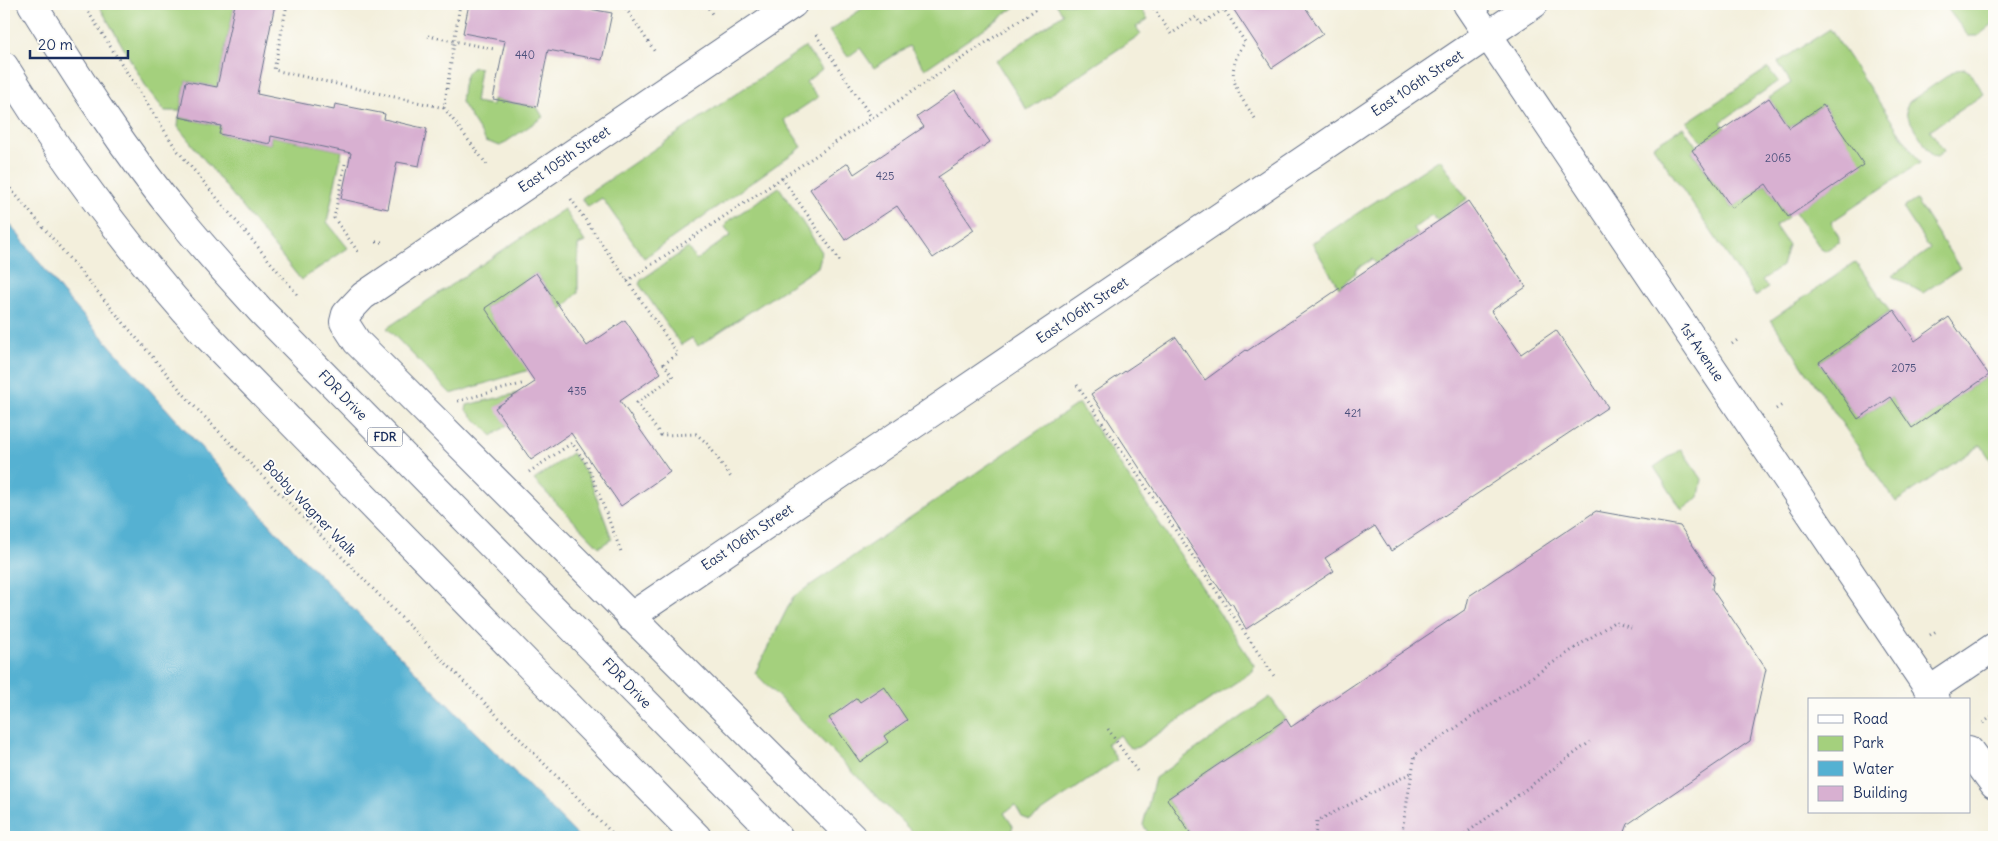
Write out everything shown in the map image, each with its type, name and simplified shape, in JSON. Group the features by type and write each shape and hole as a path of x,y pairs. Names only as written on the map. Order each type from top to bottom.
{"main road":[{"name":"FDR Drive","path":"32,4 81,83 146,174 180,219 261,311 778,837"},
{"name":"East 105th Street","path":"630,617 357,342 344,322 346,314 363,296 793,4"},
{"name":"1st Avenue","path":"1467,4 1933,695"},
{"name":"East 106th Street","path":"630,617 1534,4"},
{"path":"4,66 92,197 166,291 207,336 697,837"},
{"path":"630,617 852,837"},
{"path":"1933,695 1994,647"},
{"path":"1970,751 1994,784"}],"path":[{"path":"83,4 178,150 297,294"},
{"path":"287,4 274,70 444,108 488,166"},
{"path":"444,108 460,4"},
{"path":"623,4 654,52"},
{"path":"706,4 712,14"},
{"path":"627,281 1044,4"},
{"path":"1151,4 1171,34 1196,17 1201,24 1224,9 1245,42 1238,52 1234,64 1234,84 1256,120"},
{"path":"816,35 872,118"},
{"path":"428,36 494,49"},
{"path":"345,164 334,218 359,253"},
{"path":"782,178 841,262"},
{"name":"Bobby Wagner Walk","path":"4,181 194,405 616,837"},
{"path":"571,199 678,354 664,364 673,377 637,403 661,435 696,434 707,442 732,478"},
{"path":"452,402 525,382"},
{"path":"1077,385 1274,676"},
{"path":"525,476 572,443 588,466 622,554"},
{"path":"1401,837 1415,755 1614,622 1631,628"},
{"path":"1926,638 1938,630"},
{"path":"1983,723 1994,715"},
{"path":"1108,729 1137,771"},
{"path":"1461,837 1590,742"},
{"path":"1315,837 1317,821 1411,772"}],"green space":[{"path":"98,4 235,4 217,87 186,81 180,111 165,111 148,90"},
{"path":"869,4 1020,4 925,69 909,46 874,68 860,48 848,57 829,31"},
{"path":"1056,4 1138,4 1148,19 1136,27 1141,34 1027,110 996,61 1063,14"},
{"path":"1944,4 1994,4 1994,23 1978,36 1968,36"},
{"path":"1830,29 1920,163 1831,222 1839,237 1839,242 1825,251 1821,249 1795,212 1863,165 1823,105 1789,128 1769,98 1791,83 1778,62"},
{"path":"805,47 822,69 806,82 818,97 784,120 802,147 644,258 602,198 588,207 582,198"},
{"path":"474,67 480,68 475,102 492,105 493,99 537,107 543,117 500,146 486,141 461,102 465,78 467,73"},
{"path":"1768,68 1778,81 1721,122 1725,128 1703,143 1687,122"},
{"path":"1965,69 1971,73 1984,94 1930,130 1944,151 1937,157 1932,156 1907,116 1906,109 1909,102 1956,70"},
{"path":"179,117 221,126 220,134 270,144 271,136 342,151 327,222 348,248 301,280 178,127"},
{"path":"1683,127 1697,147 1692,151 1732,208 1766,184 1788,217 1775,226 1788,245 1782,266 1762,280 1768,288 1755,296 1653,146"},
{"path":"1440,159 1467,199 1437,221 1432,215 1414,228 1418,235 1376,264 1372,259 1355,270 1356,273 1339,288 1312,243"},
{"path":"779,187 822,252 818,267 698,346 692,338 681,345 639,284 641,280 688,248 696,260 731,235 725,227 727,222"},
{"path":"1916,200 1960,268 1923,293 1892,276 1930,249 1903,208"},
{"path":"564,209 585,242 578,245 578,293 562,309 536,273 485,308 529,370 451,394 387,328"},
{"path":"1856,262 1890,312 1819,362 1858,419 1891,397 1912,428 1989,375 1994,403 1994,465 1981,445 1896,502 1771,320"},
{"path":"519,393 496,408 507,425 492,436 466,410 467,405"},
{"path":"1079,403 1254,665 1253,671 1138,747 1129,747 1120,735 1107,743 1117,760 1030,820 1022,817 1015,805 1004,813 1013,826 1010,834 1005,837 917,837 755,673 793,597"},
{"path":"1681,449 1702,479 1699,497 1682,510 1654,467"},
{"path":"572,453 588,475 612,539 599,547 534,480"},
{"path":"1270,697 1286,719 1167,799 1193,837 1151,837 1143,825 1155,778"}],"water":[{"path":"4,216 62,292 274,529 579,837 4,837"}],"building":[{"path":"235,4 275,4 257,94 334,110 335,104 385,114 384,119 427,129 419,166 397,162 388,209 341,199 351,153 271,136 270,144 219,134 221,126 179,117 186,81 217,87"},
{"path":"469,4 562,4 612,13 602,60 548,50 537,107 493,99 505,41 463,33"},
{"path":"1230,4 1303,4 1323,34 1272,68"},
{"path":"955,91 990,142 938,177 974,230 933,258 897,206 845,240 810,189 848,163 854,174 924,127 917,117"},
{"path":"1769,98 1789,128 1823,105 1864,165 1788,217 1766,184 1732,208 1692,150"},
{"path":"1468,201 1526,287 1491,311 1521,354 1556,330 1608,407 1391,551 1375,526 1325,558 1334,571 1246,629 1232,603 1230,604 1206,569 1091,394 1176,337 1205,380 1246,350"},
{"path":"536,273 587,346 625,320 661,373 620,401 670,472 621,506 571,433 531,460 495,408 535,382 485,308"},
{"path":"1894,310 1915,341 1949,317 1989,375 1912,428 1891,397 1858,419 1819,362"},
{"path":"1596,511 1680,526 1714,577 1712,589 1766,669 1750,741 1628,824 1623,837 1193,837 1167,799 1286,719 1291,727 1466,609 1469,596"},
{"path":"884,686 907,720 884,736 888,742 860,762 829,718 857,698 860,702"}]}
